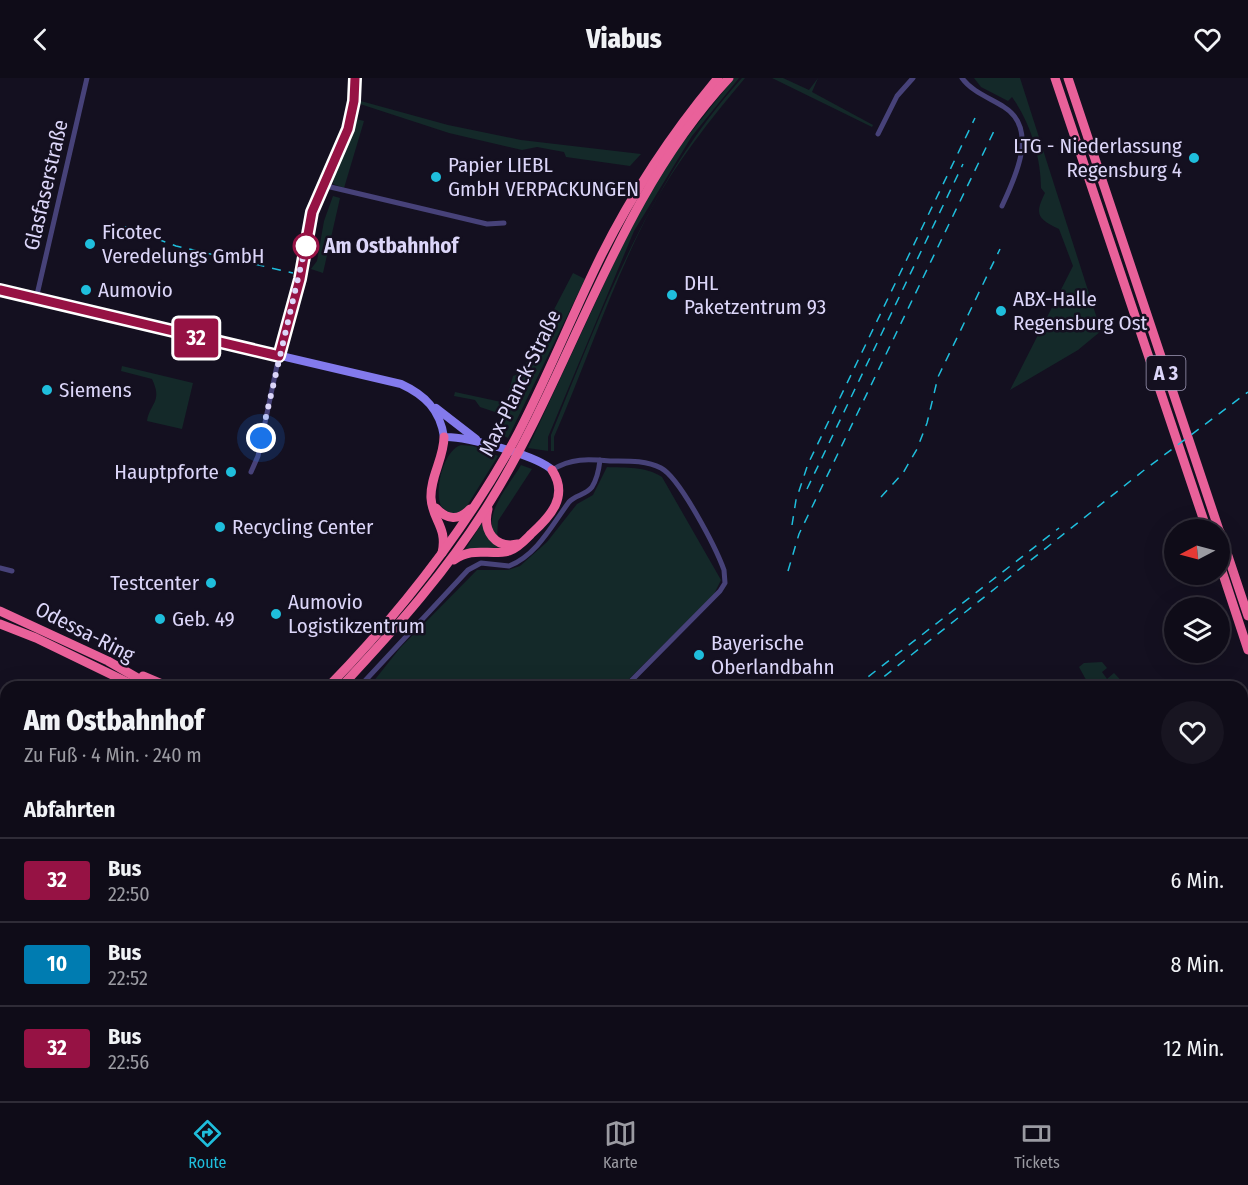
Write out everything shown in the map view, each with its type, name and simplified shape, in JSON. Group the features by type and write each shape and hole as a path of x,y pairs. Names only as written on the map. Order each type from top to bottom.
{"highway":[{"name":"Max-Planck-Straße","path":"518,441 623,214 661,153 718,78"},
{"name":"Max-Planck-Straße","path":"346,681 416,604 488,496 630,220 668,157 729,78"},
{"name":"A 3","path":"1055,78 1204,519"},
{"name":"A 3","path":"1068,78 1215,519"},
{"path":"444,437 441,463 431,495 444,532 444,561 468,552 508,551 523,542 550,516 557,505 559,482 552,470"},
{"path":"432,502 446,517 454,518 465,514 488,496"},
{"path":"488,496 486,522 490,536 503,544 523,542"},
{"name":"Max-Planck-Straße","path":"334,681 387,626 444,561"},
{"name":"A 3","path":"1230,563 1248,616"},
{"path":"1227,585 1248,650"},
{"name":"Odessa-Ring","path":"0,611 108,661 143,681"},
{"name":"Odessa-Ring","path":"0,624 46,643 125,681"},
{"path":"108,661 156,681"}],"street":[{"name":"Glasfaserstraße","path":"36,299 87,78"},
{"path":"251,472 258,456 279,356 300,279 310,218 348,129 353,108 355,78"},
{"path":"878,134 897,96 913,78"},
{"path":"962,78 972,88 1010,112 1021,133 1020,159 1002,206"},
{"path":"968,78 972,88"},
{"path":"322,186 487,224 504,223"},
{"path":"0,290 401,384 416,391 478,440"},
{"path":"432,405 441,421 444,437 478,440 541,461 552,470 573,460 600,460 648,464 671,474 722,565 725,576 720,591 632,681"},
{"path":"368,681 468,570 481,563 509,566 533,549 564,514 570,501 581,496 594,484 600,460"},
{"path":"0,568 12,571"}],"green space":[{"path":"734,78 739,78 692,136 634,231 548,437 548,451 528,448 633,222 669,160"},
{"path":"742,78 745,78 682,158 664,187 680,159 709,118"},
{"path":"772,78 783,78 809,90 818,78 812,92 873,125 872,127"},
{"path":"974,78 1020,78 1101,331 1078,350 1010,390 1073,266 1059,229 1040,216 1040,206 1045,193 1041,188 1037,152 1024,117 1012,97 1008,101 981,87"},
{"path":"357,100 448,125 521,140 641,154 630,166 566,157 564,152 537,147 522,150 449,133 357,103"},
{"path":"356,119 364,121 344,188 333,184 338,156"},
{"path":"333,196 340,198 323,273 311,269 317,261 324,221"},
{"path":"635,240 554,437 554,451 551,451 551,435 610,293"},
{"path":"573,273 585,279 508,438 498,433 504,415 480,407 475,400 454,396 455,392 506,403 513,376 521,373"},
{"path":"122,366 193,383 182,429 147,421 156,398 152,379 121,371"},
{"path":"461,445 473,446 498,456 465,509 461,513 450,514 441,506 440,481 449,455"},
{"path":"521,465 532,469 498,521 497,539 492,521 494,511"},
{"path":"607,467 642,469 656,473 662,477 721,580 714,594 627,681 374,681 400,648 477,570 508,570 520,566 547,542 577,504 593,495"},
{"path":"482,523 487,537 507,547 465,550"},
{"path":"1102,662 1107,668 1102,672 1107,679 1114,673 1121,681 1087,681 1079,667 1084,663"}],"railway":[{"path":"792,525 796,500 808,464 975,118"},
{"path":"788,571 799,534 995,129"},
{"path":"807,489 963,164"},
{"path":"125,227 176,246 293,273"},
{"path":"881,497 903,473 917,449 927,423 938,377 1000,249"},
{"path":"879,681 1143,471 1248,392"},
{"path":"863,681 1059,528"}],"bus line":[{"name":"32","path":"0,290 157,329 279,356 300,279 312,212 352,115 355,78"}],"place":[{"name":"LTG - Niederlassung Regensburg 4","path":"1194,158"},
{"name":"Papier LIEBL GmbH VERPACKUNGEN","path":"436,177"},
{"name":"Ficotec Veredelungs GmbH","path":"90,244"},
{"name":"Am Ostbahnhof","path":"306,246"},
{"name":"Aumovio","path":"86,290"},
{"name":"DHL Paketzentrum 93","path":"672,295"},
{"name":"ABX-Halle Regensburg Ost","path":"1001,311"},
{"name":"Siemens","path":"47,390"},
{"name":"Hauptpforte","path":"231,472"},
{"name":"Recycling Center","path":"220,527"},
{"name":"Testcenter","path":"211,583"},
{"name":"Aumovio Logistikzentrum","path":"276,614"},
{"name":"Geb. 49","path":"160,619"},
{"name":"Bayerische Oberlandbahn","path":"699,655"}],"route":[{"path":"261,438 279,356 299,285 306,244 306,246"}]}
